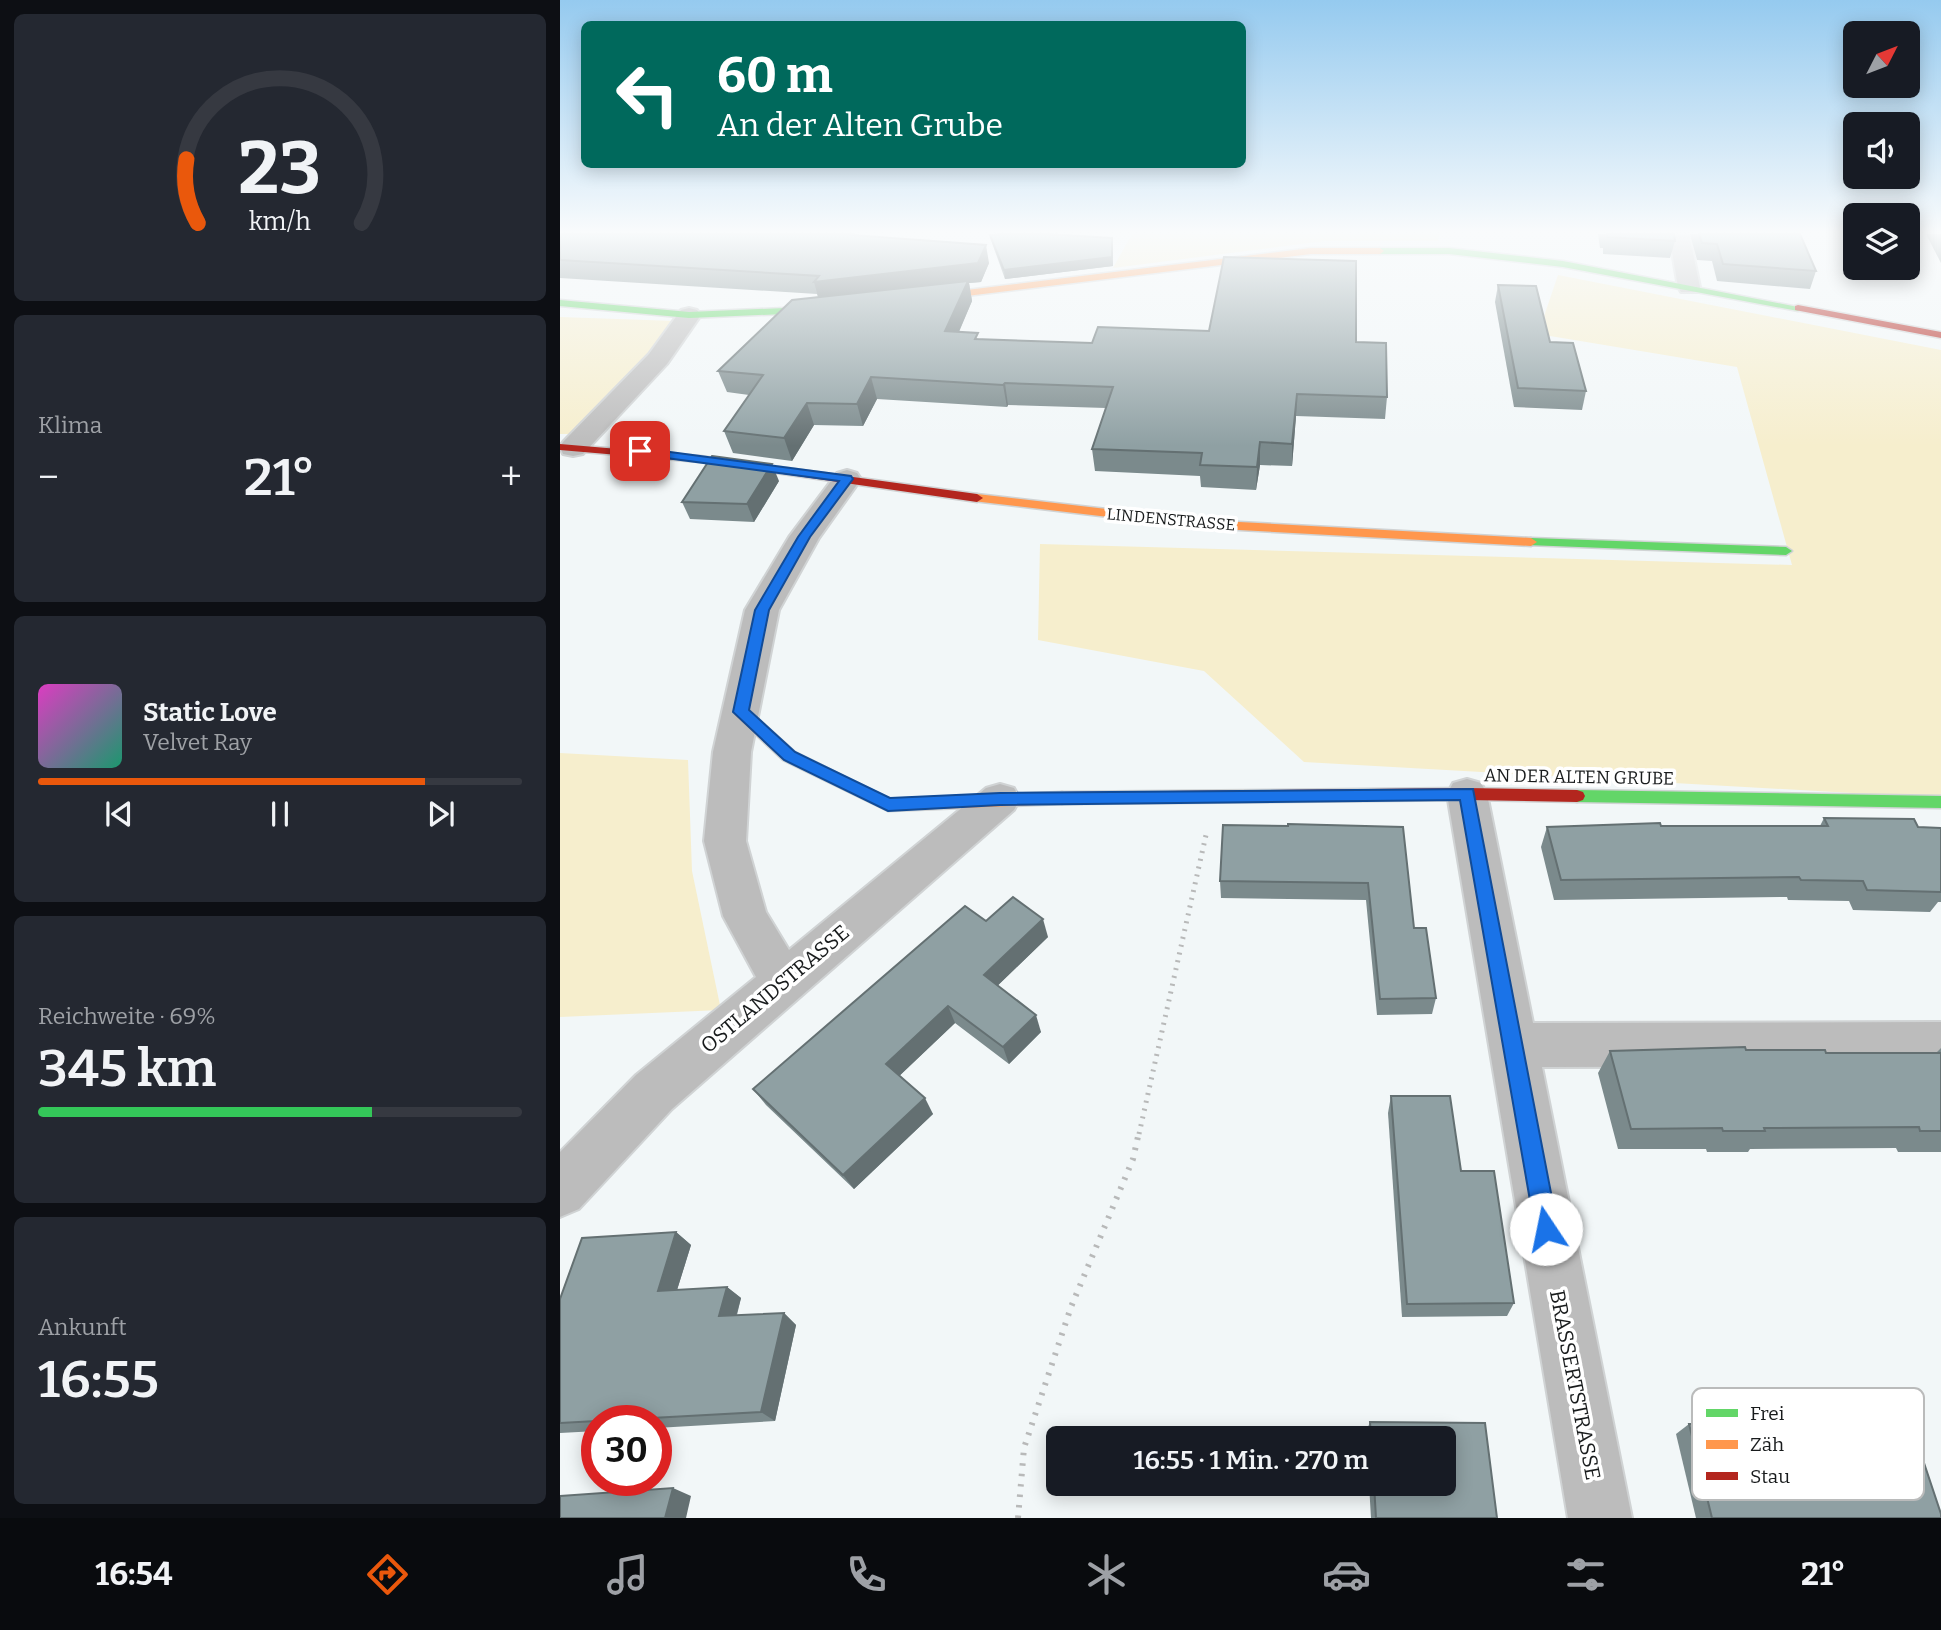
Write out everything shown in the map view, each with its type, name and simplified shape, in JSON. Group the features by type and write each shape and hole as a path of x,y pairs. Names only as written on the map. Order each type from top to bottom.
{"street":[{"path":"580,305 731,316 845,308"},
{"path":"1783,305 1941,335"},
{"path":"566,447 658,359 689,315"},
{"name":"LINDENSTRASSE","path":"566,447 663,453 1119,516 1401,536 1786,551"},
{"path":"783,981 745,916 725,841 732,752 762,610 804,537 847,479"},
{"name":"AN DER ALTEN GRUBE","path":"741,712 789,756 888,805 1000,799 1467,794 1941,802"},
{"name":"BRASSERTSTRASSE","path":"1467,794 1600,1518"},
{"name":"OSTLANDSTRASSE","path":"560,1190 654,1092 1000,799"},
{"path":"1512,1045 1941,1044"}],"path":[{"path":"1018,1518 1024,1448 1070,1307 1133,1159 1214,796"}],"shaded area":[{"path":"1548,305 1710,305 1941,350 1941,798 1304,762 1204,671 1038,640 1040,544 1792,565 1737,367 1538,334"},
{"path":"560,317 675,321 579,434 560,434"},
{"path":"560,753 688,760 692,871 721,1010 560,1017"}],"building":[{"path":"787,305 957,305 945,331 978,333 975,339 1092,343 1098,327 1209,331 1214,305 1356,305 1356,342 1386,343 1387,397 1297,394 1292,444 1260,442 1257,467 1200,465 1202,453 1092,449 1113,387 1003,385 871,377 857,404 807,403 784,438 724,431 763,375 718,371"},
{"path":"1502,305 1541,305 1550,342 1573,343 1586,391 1518,388"},
{"path":"712,456 772,464 747,504 682,502"},
{"path":"1824,818 1914,819 1918,827 1941,828 1941,892 1867,890 1863,881 1801,880 1799,877 1561,880 1547,827 1660,823 1661,826 1828,826"},
{"path":"1223,825 1403,827 1414,928 1426,928 1436,998 1380,999 1368,883 1220,881"},
{"path":"1013,897 1043,919 984,975 1036,1015 1003,1047 948,1006 886,1064 925,1098 843,1175 753,1089 965,906 986,921"},
{"path":"1745,1047 1746,1050 1825,1050 1826,1053 1941,1053 1941,1131 1920,1131 1919,1127 1764,1128 1765,1131 1723,1131 1722,1128 1631,1129 1610,1051"},
{"path":"1391,1096 1450,1096 1461,1171 1494,1171 1514,1303 1407,1304"},
{"path":"676,1232 658,1291 727,1287 719,1316 784,1313 761,1412 672,1417 672,1405 581,1405 581,1422 560,1423 560,1299 582,1238"},
{"path":"1370,1422 1485,1423 1497,1518 1376,1518 1375,1496 1456,1496 1456,1426 1370,1426"},
{"path":"1924,1463 1941,1514 1941,1518 1712,1518 1708,1500 1924,1500"},
{"path":"560,1496 671,1496 665,1518 560,1518"}],"traffic: fast":[{"path":"580,305 689,315 830,309"},
{"path":"1781,305 1798,308"},
{"path":"1531,542 1786,551"},
{"path":"1577,796 1941,802"}],"traffic: slow":[{"path":"977,498 1202,524 1531,542"},
{"path":"741,712 789,756 888,805 1062,798"}],"traffic: jam":[{"path":"1798,308 1941,335"},
{"path":"560,447 700,459 977,498"},
{"path":"1062,798 1467,794 1577,796"}],"route":[{"path":"640,451 847,479 804,537 762,610 741,712 789,756 888,805 1000,799 1467,794 1546,1229"}]}
